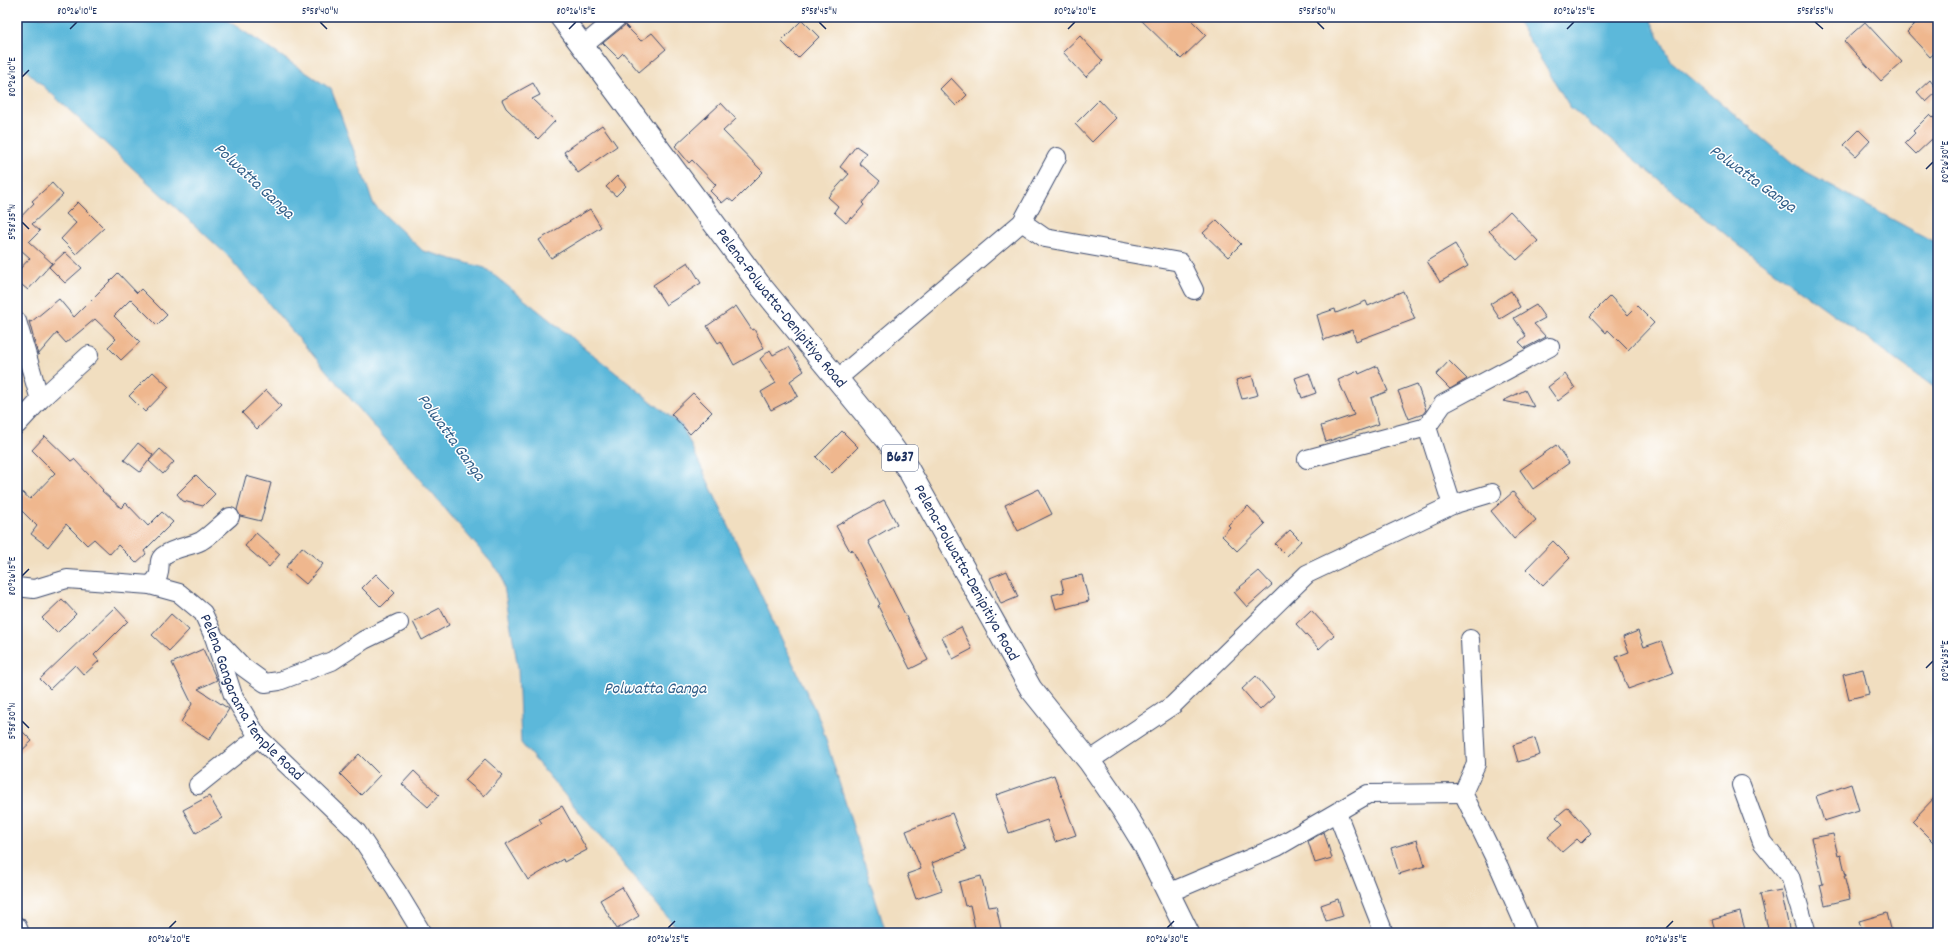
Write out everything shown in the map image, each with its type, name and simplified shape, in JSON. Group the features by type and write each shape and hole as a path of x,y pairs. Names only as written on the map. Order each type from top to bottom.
{"main road":[{"name":"Pelena-Polwatta-Denipitiya Road","path":"561,17 758,284 888,441 908,469 1031,689 1089,762 1125,813 1145,846 1188,933"}],"street":[{"path":"583,46 618,17"},
{"path":"836,380 1022,222 1057,157"},
{"path":"1022,222 1045,238 1180,262 1194,290"},
{"path":"17,321 40,400"},
{"path":"1307,458 1427,427 1443,404 1550,347"},
{"path":"17,425 40,400 89,355"},
{"path":"1427,427 1452,505"},
{"path":"1089,762 1173,705 1307,574 1452,505 1492,493"},
{"path":"150,585 157,581 160,572 159,561 162,557 170,551 201,541 230,517"},
{"name":"Pelena Gangarama Temple Road","path":"17,587 34,589 67,579 150,585 179,593 203,613 214,637 233,695 258,737 357,832 396,890 422,933"},
{"path":"214,637 243,667 265,683 279,681 332,661 364,640 399,623"},
{"path":"1463,793 1476,764 1470,639"},
{"path":"198,785 258,737"},
{"path":"1741,785 1762,842 1790,876 1807,933"},
{"path":"1168,893 1277,847 1368,794 1463,793"},
{"path":"1463,793 1500,869 1528,933"},
{"path":"1337,813 1384,933"},
{"path":"17,926 20,933"}],"water":[{"name":"Polwatta Ganga","path":"17,17 222,17 331,89 374,205 423,251 485,268 682,426 820,721 886,933 681,933 521,743 518,668 502,575 226,254 17,62"},
{"name":"Polwatta Ganga","path":"1515,17 1649,17 1672,62 1801,170 1938,244 1938,390 1747,252 1570,107"}],"building":[{"path":"1138,17 1188,17 1206,35 1181,59"},
{"path":"1922,17 1938,17 1938,50 1930,57 1907,32"},
{"path":"802,20 819,37 798,58 781,41"},
{"path":"1865,22 1902,62 1881,81 1844,41"},
{"path":"625,25 641,41 652,33 666,49 639,72 623,53 618,58 603,43"},
{"path":"1080,36 1103,61 1086,77 1063,52"},
{"path":"951,78 967,95 956,106 940,89"},
{"path":"1930,80 1938,91 1926,102 1917,92"},
{"path":"533,83 540,95 532,99 555,121 538,139 506,108 502,100"},
{"path":"1099,100 1116,118 1092,142 1075,124"},
{"path":"721,103 736,119 723,131 763,172 733,202 728,198 722,203 710,191 716,185 692,160 689,163 675,146"},
{"path":"1930,114 1938,122 1938,145 1932,139 1916,154 1905,143 1915,133 1913,131"},
{"path":"602,125 617,146 578,173 564,152"},
{"path":"1859,130 1870,141 1856,156 1844,145"},
{"path":"856,146 866,153 859,163 880,181 862,203 864,205 852,219 851,217 846,223 834,212 838,206 828,197 849,174 840,167"},
{"path":"617,176 626,186 616,196 606,187"},
{"path":"52,183 63,195 32,224 40,231 29,242 52,263 28,290 17,281 17,272 30,258 21,250 17,254 17,221 34,203 32,201"},
{"path":"78,202 104,228 76,254 61,239 76,223 66,214"},
{"path":"590,209 601,227 551,258 539,240"},
{"path":"1510,211 1538,241 1517,260 1489,231"},
{"path":"1217,220 1241,244 1228,257 1203,233"},
{"path":"1455,244 1468,266 1440,282 1427,261"},
{"path":"65,252 82,268 65,283 49,267"},
{"path":"688,262 701,283 666,305 653,285"},
{"path":"118,273 137,293 141,289 167,315 157,325 131,299 114,316 140,342 121,360 108,347 116,339 95,319 66,343 57,333 38,355 29,321 31,322 59,299 74,317"},
{"path":"1403,291 1415,319 1356,341 1352,330 1324,340 1317,315 1335,309 1336,313 1366,301 1368,306"},
{"path":"1511,291 1520,307 1500,319 1490,304"},
{"path":"1610,296 1628,315 1637,306 1654,323 1628,350 1608,330 1606,333 1590,316"},
{"path":"1536,305 1545,318 1534,324 1546,337 1525,348 1519,342 1526,336 1514,318"},
{"path":"736,306 752,330 754,329 764,348 734,365 721,341 718,343 707,326"},
{"path":"788,347 804,371 790,381 798,396 771,410 761,392 776,383 760,359 770,350 773,355"},
{"path":"17,359 21,373 17,378"},
{"path":"1449,361 1467,379 1450,389 1436,375"},
{"path":"1377,366 1388,391 1371,398 1379,424 1326,442 1321,426 1354,415 1338,380 1358,371 1359,374"},
{"path":"153,372 169,387 145,412 129,396"},
{"path":"1309,373 1316,393 1302,398 1295,378"},
{"path":"1565,374 1575,388 1558,401 1548,387"},
{"path":"1252,376 1258,395 1242,399 1236,380"},
{"path":"1417,384 1426,410 1423,414 1409,419 1398,391"},
{"path":"266,390 281,406 257,429 242,413"},
{"path":"1525,390 1534,407 1503,401"},
{"path":"693,393 712,412 690,434 671,414"},
{"path":"842,431 858,447 832,473 816,457"},
{"path":"45,436 71,461 74,459 103,490 102,491 121,508 126,503 148,526 162,512 173,522 144,551 146,554 136,563 118,545 110,554 94,539 87,545 66,524 48,547 31,534 37,526 17,506 17,488 30,499 55,473 32,450"},
{"path":"138,443 153,455 140,472 124,460"},
{"path":"1556,445 1569,463 1533,489 1520,470"},
{"path":"160,449 174,462 163,474 149,461"},
{"path":"196,475 215,494 203,506 183,501 177,494"},
{"path":"246,476 271,483 261,521 240,516 237,510"},
{"path":"1039,489 1052,514 1018,531 1005,505"},
{"path":"1513,492 1536,520 1514,539 1491,511"},
{"path":"884,500 897,524 868,541 928,660 910,669 878,606 880,604 852,549 850,551 836,526"},
{"path":"1248,506 1265,524 1237,551 1222,536 1230,527 1228,525"},
{"path":"1290,530 1301,541 1287,556 1275,544"},
{"path":"256,533 280,554 269,567 245,546"},
{"path":"1553,541 1570,558 1543,586 1526,569"},
{"path":"302,547 323,564 306,584 286,567"},
{"path":"1007,571 1018,597 1001,604 990,578"},
{"path":"1259,571 1272,585 1247,607 1234,592"},
{"path":"376,574 395,593 381,607 362,588"},
{"path":"1082,575 1089,601 1056,609 1052,595 1064,592 1061,580"},
{"path":"62,599 76,614 57,633 42,618"},
{"path":"115,607 128,621 94,655 99,661 84,675 75,665 50,689 40,679"},
{"path":"440,608 449,625 422,640 413,622"},
{"path":"1311,610 1334,635 1319,649 1296,624"},
{"path":"171,614 189,630 169,651 152,635"},
{"path":"961,627 972,649 953,659 942,637"},
{"path":"1638,631 1644,647 1661,641 1673,673 1628,689 1616,657 1629,652 1623,637"},
{"path":"203,649 217,680 198,689 229,709 209,740 181,722 192,704 172,663"},
{"path":"1863,669 1869,694 1849,699 1843,674"},
{"path":"1256,676 1274,697 1260,710 1242,689"},
{"path":"17,726 32,741 17,755"},
{"path":"1535,738 1540,755 1518,762 1513,745"},
{"path":"359,754 380,775 361,795 340,774"},
{"path":"485,759 503,775 484,796 465,780"},
{"path":"414,771 439,795 428,807 402,784"},
{"path":"1054,775 1076,835 1055,842 1047,820 1009,833 996,795"},
{"path":"1851,784 1859,810 1824,821 1816,796"},
{"path":"1938,794 1938,847 1912,821"},
{"path":"209,796 222,818 196,833 183,810"},
{"path":"562,806 587,850 564,862 563,859 528,880 506,844 542,823 539,819"},
{"path":"1568,807 1591,833 1581,843 1577,839 1562,852 1548,837 1563,824 1556,817"},
{"path":"952,813 966,850 932,863 942,890 916,899 907,874 921,869 906,831"},
{"path":"1324,832 1332,858 1315,863 1308,841"},
{"path":"1833,834 1838,856 1841,855 1846,876 1844,876 1850,899 1825,905 1820,885 1823,884 1812,838"},
{"path":"1417,840 1425,866 1399,874 1391,848"},
{"path":"981,876 989,907 996,906 1002,933 976,933 970,905 965,906 959,882"},
{"path":"622,887 639,916 617,929 600,900"},
{"path":"1781,890 1790,933 1769,933 1760,894"},
{"path":"1338,899 1343,916 1326,921 1321,905"},
{"path":"1740,912 1746,933 1716,933 1712,920"},
{"path":"1887,913 1892,933 1863,933 1859,921"}]}
